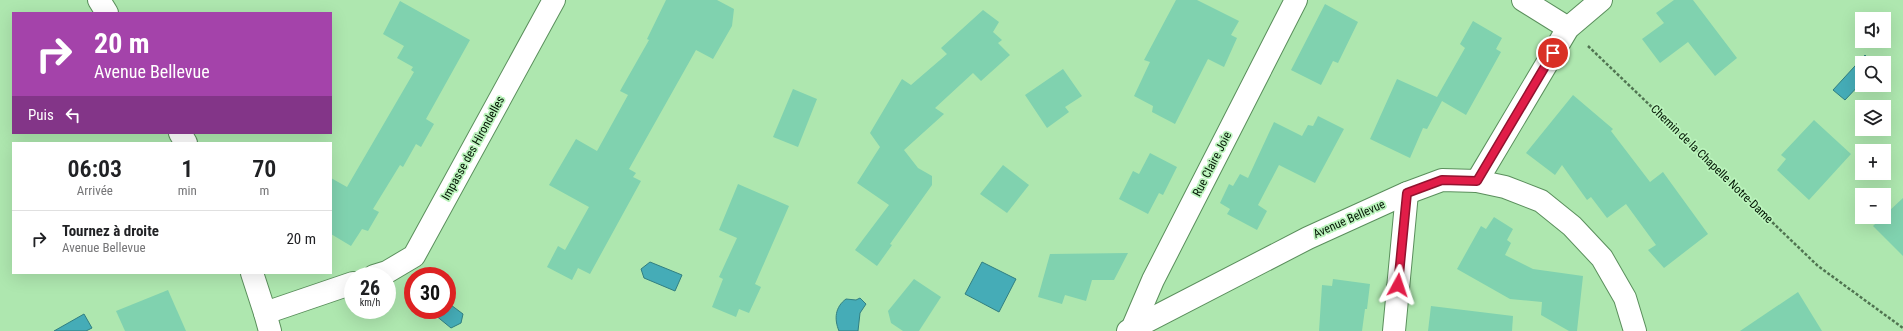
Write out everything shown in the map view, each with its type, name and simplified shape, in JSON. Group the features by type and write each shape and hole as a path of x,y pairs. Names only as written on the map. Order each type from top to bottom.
{"street":[{"path":"99,0 106,12"},
{"name":"Impasse des Hirondelles","path":"395,267 414,256 554,0"},
{"name":"Rue Claire Joie","path":"1140,328 1153,280 1296,0"},
{"path":"1523,0 1568,28"},
{"path":"1477,181 1568,28 1601,0"},
{"name":"Avenue Bellevue","path":"1140,328 1308,238 1407,193 1442,180 1477,181 1505,187 1541,201 1572,226 1602,258 1625,298 1635,331"},
{"path":"1394,331 1407,193"},
{"path":"252,274 268,322 344,287"}],"path":[{"name":"Chemin de la Chapelle Notre-Dame","path":"1568,28 1818,266 1903,328"}],"water":[{"path":"1855,66 1855,89 1845,100 1833,90"},
{"path":"650,262 682,275 675,291 644,278 641,269"},
{"path":"982,262 1016,279 999,312 965,294"},
{"path":"860,298 866,304 860,313 858,331 839,331 836,322 836,314 842,302 846,299 856,300"},
{"path":"456,309 463,314 461,323 451,328 440,319 456,319"},
{"path":"84,314 92,328 86,331 54,331"}],"building":[{"path":"666,0 717,0 734,9 732,26 713,59 696,50 629,169 636,173 633,177 641,181 590,274 578,268 572,280 547,267 558,246 565,250 589,207 549,185 576,139 597,151 628,95 620,91 649,40 647,39"},
{"path":"1176,0 1197,0 1239,21 1231,35 1237,38 1224,67 1208,59 1175,124 1152,112 1153,106 1134,96 1150,62 1144,60"},
{"path":"1674,0 1693,0 1737,58 1715,76 1688,42 1660,63 1642,39 1664,23 1656,13"},
{"path":"400,1 470,40 426,119 434,124 421,147 416,144 403,167 400,165 373,209 379,212 368,231 362,229 351,246 332,235 332,179 347,187 414,72 411,70 413,67 397,58 404,46 383,34"},
{"path":"1325,4 1358,22 1338,63 1333,61 1321,85 1291,70"},
{"path":"983,10 999,22 993,32 1002,40 998,43 1010,55 981,81 973,73 935,108 944,114 904,150 918,168 932,176 932,185 890,244 892,245 877,266 855,250 889,205 857,183 880,147 870,133 902,79 911,85 947,54 941,48"},
{"path":"1473,21 1502,38 1496,49 1501,52 1466,115 1442,101 1427,129 1423,128 1410,158 1370,139 1397,79 1437,97 1465,48 1460,44"},
{"path":"1063,69 1082,96 1065,107 1069,112 1047,128 1025,95"},
{"path":"793,89 817,99 798,147 773,137"},
{"path":"1573,95 1613,129 1611,131 1650,182 1663,172 1708,234 1664,268 1648,250 1656,245 1626,204 1607,218 1591,197 1587,200 1562,165 1555,175 1526,153"},
{"path":"1318,116 1344,129 1315,183 1279,165 1258,205 1267,211 1257,230 1227,214 1230,209 1220,203 1229,184 1233,186 1240,174 1248,178 1274,122 1302,136 1308,125 1313,126"},
{"path":"1814,120 1851,154 1809,200 1777,170 1786,159 1781,155"},
{"path":"1150,153 1177,167 1163,195 1159,193 1148,214 1119,199 1133,171 1139,174"},
{"path":"1003,165 1029,185 1007,213 980,194"},
{"path":"738,184 789,206 755,284 761,287 749,313 739,309 736,317 712,307 723,279 719,277 737,238 719,230"},
{"path":"1903,198 1903,256 1873,226 1875,224 1891,224 1891,209"},
{"path":"1494,217 1513,229 1507,240 1511,243 1505,255 1533,269 1583,276 1577,331 1569,331 1541,315 1542,302 1510,299 1457,269 1481,226 1486,229"},
{"path":"1128,253 1114,280 1092,280 1086,301 1065,295 1062,304 1038,297 1050,254"},
{"path":"914,279 941,297 919,331 903,331 891,323 888,311"},
{"path":"1333,279 1370,284 1367,309 1365,309 1362,331 1319,331 1322,285 1332,286"},
{"path":"168,290 186,331 125,331 116,311"},
{"path":"1798,292 1822,331 1740,331"},
{"path":"1431,306 1513,316 1512,331 1428,331"}],"route":[{"path":"1398,285 1407,193 1442,180 1477,181 1553,53"}]}
